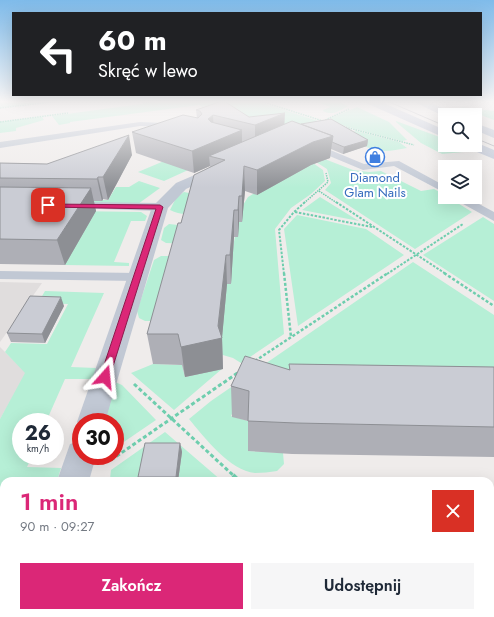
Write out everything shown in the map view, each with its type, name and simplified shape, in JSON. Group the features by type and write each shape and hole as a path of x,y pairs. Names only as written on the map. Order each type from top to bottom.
{"street":[{"path":"484,130 494,134"},
{"path":"482,150 494,155"},
{"path":"94,413 160,207 181,186 229,164"},
{"path":"77,477 88,465"}],"lane":[{"path":"0,145 101,130"},
{"path":"304,142 362,167 396,163 438,186"},
{"path":"470,204 494,217"},
{"path":"64,206 160,207"},
{"path":"0,275 137,277"}],"path":[{"path":"356,130 417,146"},
{"path":"291,337 279,230 294,212 328,182 325,169"},
{"path":"319,191 494,306"},
{"path":"250,364 483,211"},
{"path":"294,212 375,228"},
{"path":"110,361 236,477"},
{"path":"124,443 172,418 243,369"}],"shaded area":[{"path":"0,282 42,283 0,342"},
{"path":"0,347 26,373 0,419"}],"green space":[{"path":"0,130 16,130 16,131 0,133"},
{"path":"283,130 300,130 293,133"},
{"path":"359,130 397,130 407,140 402,141"},
{"path":"405,130 420,130 438,136 438,152 421,143"},
{"path":"356,131 399,142 407,148 385,151 375,150 356,140 351,132"},
{"path":"209,142 219,156 164,181 138,172"},
{"path":"291,146 353,170 369,172 381,171 421,191 434,189 438,191 438,204 459,204 472,212 415,249 325,190 331,183 327,169"},
{"path":"438,152 463,152 442,154"},
{"path":"310,161 323,170 325,181 311,194 291,208 275,229 284,334 241,363 233,358 216,353 218,327 240,210 248,197"},
{"path":"139,181 160,188 138,204 0,201 3,199 108,200 116,187 129,187"},
{"path":"184,192 223,200 211,207 191,214 177,213 170,210 176,198"},
{"path":"320,197 359,221 302,210"},
{"path":"0,210 141,212 147,216 145,221 131,221 114,262 129,263 129,266 65,265"},
{"path":"297,215 366,229 404,255 298,326 284,229"},
{"path":"483,217 494,224 494,301 423,255"},
{"path":"169,224 197,227 193,244 166,243 161,240 164,228"},
{"path":"161,256 179,256 163,321 145,321 139,318 137,311 154,260"},
{"path":"413,262 494,315 494,394 245,387 231,416 248,421 248,451 283,453 284,464 277,471 263,473 246,471 227,460 189,419 211,401"},
{"path":"45,291 104,293 71,367 96,368 94,379 65,379 50,413 12,413 12,465 61,468 58,477 0,477 0,419 25,373 5,352 11,343 47,344 68,304 38,303"},
{"path":"153,364 182,365 185,377 223,368 174,410 131,373"},
{"path":"115,382 122,385 156,420 124,442 124,413 105,413"},
{"path":"165,432 217,477 110,477 111,470 118,465 124,465 124,461"}],"building":[{"path":"139,130 242,130 192,151 132,132"},
{"path":"271,130 316,130 333,136 313,142 257,170 244,166 242,196 239,196 238,210 234,210 230,255 226,255 218,326 222,338 181,347 178,334 147,334 178,223 181,223 194,175 225,160 209,156"},
{"path":"316,130 350,130 368,140 344,147 332,142 333,136"},
{"path":"129,135 103,177 98,177 97,179 0,178 0,163 47,164"},
{"path":"0,187 91,188 57,240 0,239"},
{"path":"30,296 61,297 42,334 7,333"},
{"path":"245,356 290,370 289,364 494,367 494,427 248,421 249,391 231,386"},
{"path":"145,443 180,443 176,477 138,477"}],"tram line":[{"path":"482,141 494,146"}],"place":[{"name":"Diamond Glam Nails","path":"375,157"}],"route":[{"path":"48,205 160,207 105,377"}]}
